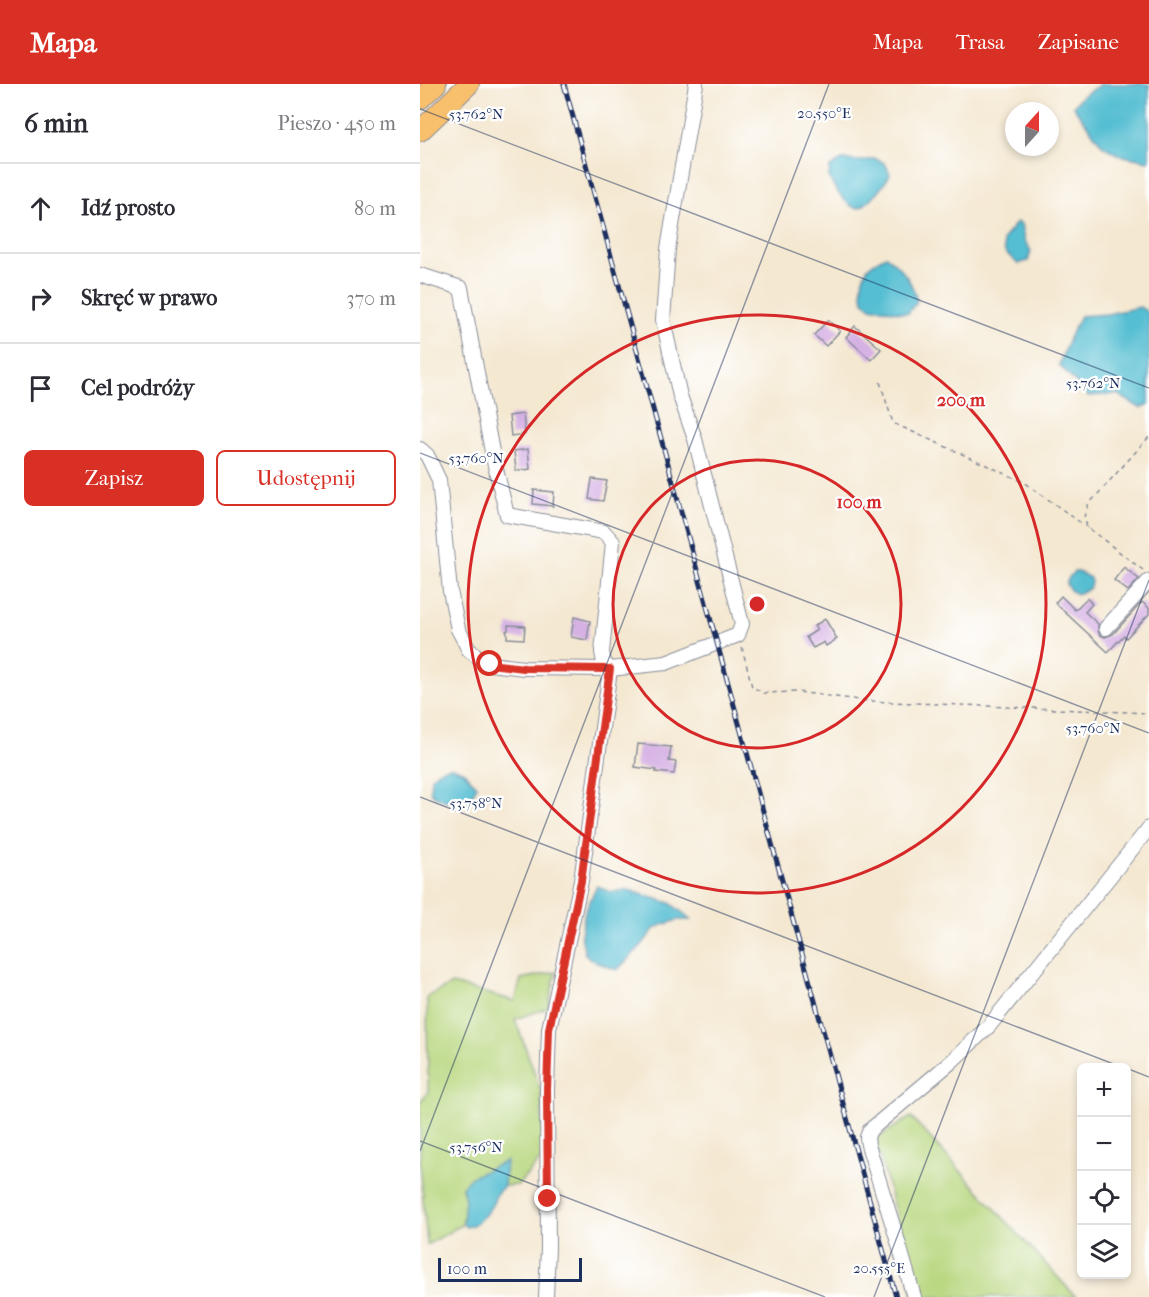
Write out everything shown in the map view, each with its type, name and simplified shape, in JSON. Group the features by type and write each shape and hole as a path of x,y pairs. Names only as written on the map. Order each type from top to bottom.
{"highway":[{"path":"420,99 436,84"},
{"path":"420,131 469,84"}],"street":[{"path":"420,449 427,455 439,480 450,591 458,629 469,650 481,659 490,664 524,668 610,669 666,663 738,635 742,624 694,439 680,396 663,320 668,249 696,84"},
{"path":"420,275 461,288 493,457 507,515 604,532 613,542 602,652 604,663 610,669"},
{"path":"1106,628 1149,581"},
{"path":"546,1297 549,1029 581,881 610,669"},
{"path":"914,1297 867,1145 870,1130 990,1026 1149,828"}],"path":[{"path":"880,382 893,423 1024,482 1149,575"},
{"path":"1088,528 1084,517 1088,505 1149,437"},
{"path":"738,635 752,687 764,693 797,692 868,701 1149,712"}],"green space":[{"path":"556,972 548,1008 515,1019 541,1091 544,1156 518,1185 504,1186 505,1162 462,1188 465,1199 463,1224 427,1245 420,1163 420,1102 428,1092 427,997 452,984 515,1001 521,979"},
{"path":"911,1117 1076,1297 913,1297 896,1215 875,1139"}],"water":[{"path":"1101,84 1149,84 1149,161 1119,155 1103,146 1073,106 1082,96"},
{"path":"874,159 885,164 890,174 871,199 861,207 853,207 833,185 829,176 830,167 842,160"},
{"path":"1017,222 1021,224 1024,240 1031,251 1028,261 1018,264 1005,252 1003,239"},
{"path":"886,256 906,276 915,294 917,301 908,313 872,307 867,304 862,295 863,278 867,269"},
{"path":"1140,307 1149,313 1149,405 1140,408 1117,394 1088,396 1059,365 1080,316 1107,314"},
{"path":"1074,572 1090,578 1089,589 1076,594 1071,591 1066,584"},
{"path":"452,767 464,772 477,786 467,801 448,801 431,793 430,787 434,774"},
{"path":"597,886 610,892 628,890 670,903 692,920 678,920 654,929 642,945 617,970 594,961 585,954 581,935 585,911"},
{"path":"506,1161 504,1186 496,1194 485,1215 476,1223 466,1227 463,1224 465,1199 462,1187 471,1177"}],"building":[{"path":"828,320 840,331 826,346 814,335"},
{"path":"855,326 881,349 871,360 846,337"},
{"path":"523,414 525,434 511,436 509,416"},
{"path":"528,449 530,469 516,471 514,451"},
{"path":"592,479 607,481 603,501 589,499"},
{"path":"534,490 554,492 553,506 533,504"},
{"path":"1124,567 1139,579 1128,591 1114,580"},
{"path":"1061,596 1075,610 1087,598 1092,604 1085,612 1098,624 1100,635 1105,637 1113,634 1142,602 1149,608 1149,614 1126,638 1124,635 1108,652 1055,603"},
{"path":"574,617 590,621 587,640 571,637"},
{"path":"825,619 837,639 826,646 824,642 813,648 806,637 817,630 814,626"},
{"path":"508,625 525,626 524,639 507,638"},
{"path":"638,744 671,747 669,761 676,762 674,774 635,767"}],"railway":[{"path":"564,84 896,1297"}],"route":[{"path":"490,664 524,668 610,669 581,881 549,1029 548,1199"}]}
